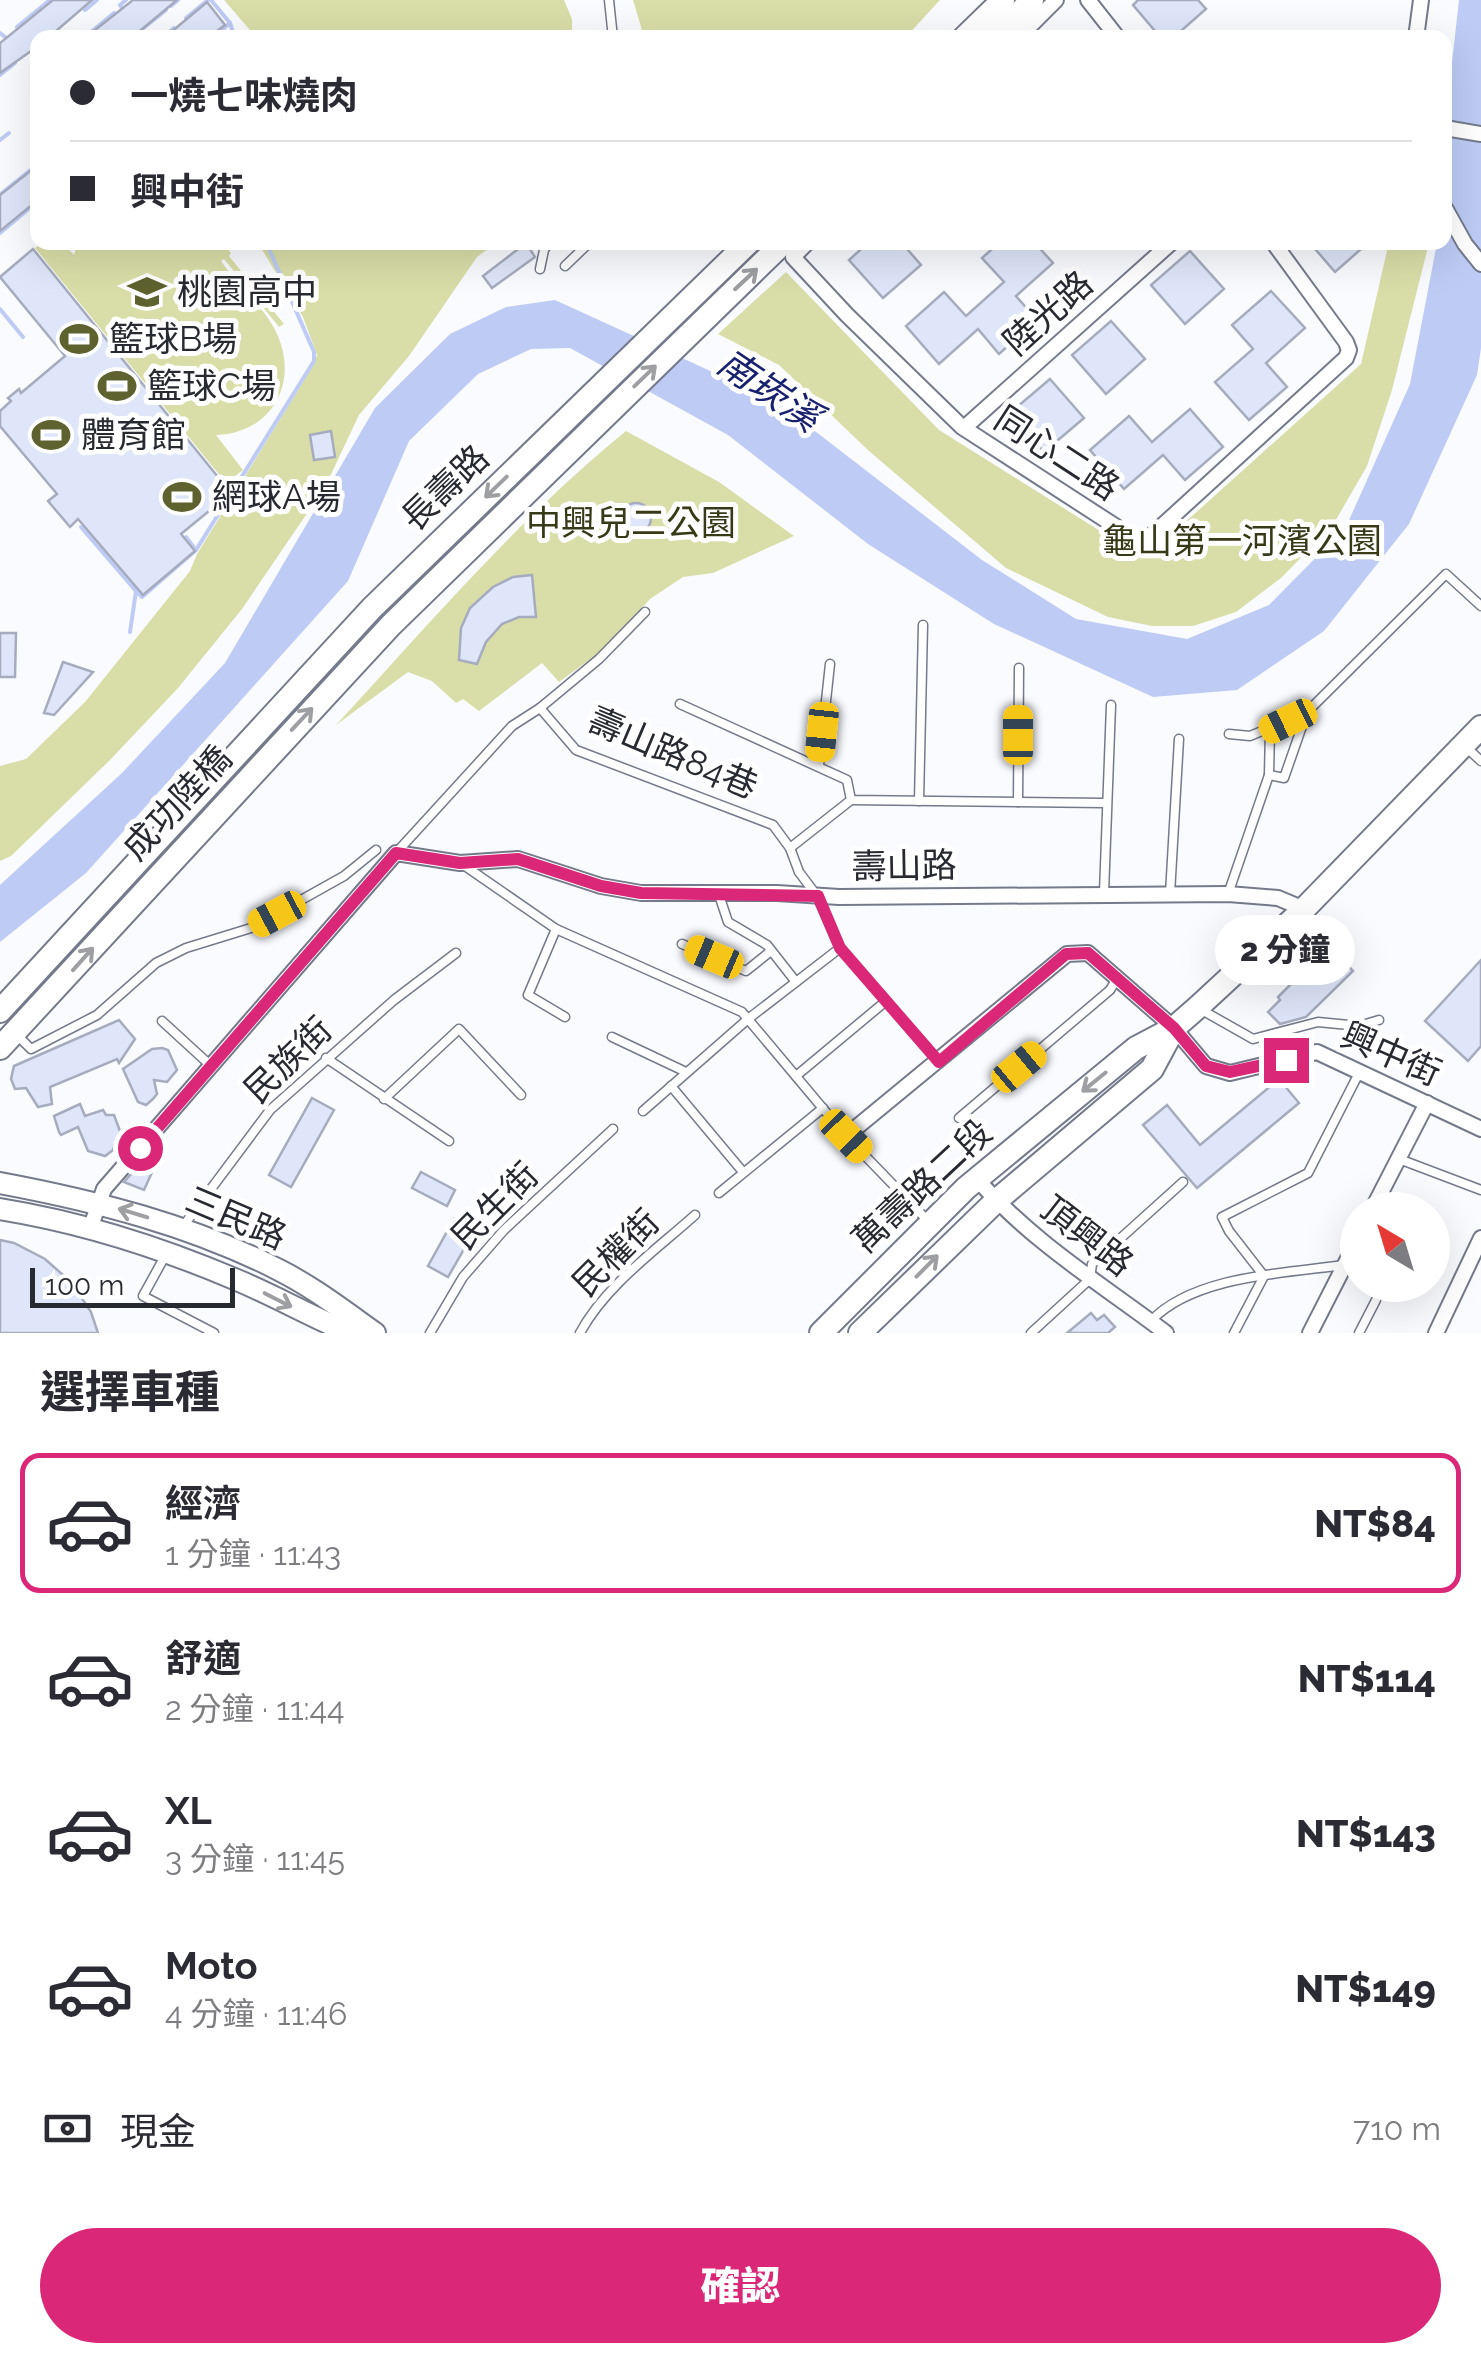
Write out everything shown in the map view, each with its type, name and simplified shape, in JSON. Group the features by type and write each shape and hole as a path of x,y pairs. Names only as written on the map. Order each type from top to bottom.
{"main road":[{"path":"972,30 1003,0"},
{"path":"1002,30 1032,0"},
{"name":"長壽路","path":"372,608 741,250"},
{"name":"長壽路","path":"390,625 707,316 789,250"},
{"name":"成功陸橋","path":"0,1010 372,608"},
{"name":"成功陸橋","path":"10,1037 390,625"},
{"name":"萬壽路二段","path":"820,1333 929,1222 977,1180 1136,1048 1174,1028 1198,1007 1472,754 1481,727"},
{"name":"萬壽路二段","path":"860,1333 996,1201 1152,1069 1174,1028"}],"street":[{"path":"1026,30 1056,0"},
{"path":"1088,0 1112,30"},
{"path":"1417,30 1421,0"},
{"path":"1452,129 1481,134"},
{"path":"1452,221 1481,264"},
{"name":"同心二路","path":"789,250 847,315 963,428 1132,537 1142,539 1151,536 1346,358 1346,342 1279,250"},
{"name":"陸光路","path":"963,428 1160,250"},
{"path":"90,1229 104,1189 396,853"},
{"name":"壽山路","path":"396,853 460,863 518,859 601,886 641,893 1228,894 1278,898 1304,909"},
{"name":"興中街","path":"846,1136 1066,954 1088,953 1174,1028 1206,1066 1230,1072 1317,1052 1481,1129"},
{"path":"1381,1192 1427,1103"},
{"name":"頂興路","path":"977,1180 996,1201 1090,1280 1166,1333"},
{"name":"三民路","path":"0,1182 98,1202 181,1229 279,1270 315,1290 375,1333"},
{"name":"三民路","path":"0,1209 90,1229 166,1253 242,1282 350,1333"},
{"path":"1436,1333 1481,1238"},
{"path":"1310,1333 1340,1273"}],"lane":[{"path":"610,0 612,30"},
{"path":"540,269 544,250"},
{"path":"565,266 582,250"},
{"path":"1229,734 1250,736 1307,712 1446,574 1481,606"},
{"path":"396,853 512,726 540,708 621,640 645,612"},
{"path":"919,801 923,625"},
{"path":"819,765 830,664"},
{"path":"1018,802 1019,668"},
{"path":"680,704 847,780 851,800"},
{"path":"1104,893 1110,705"},
{"name":"壽山路84巷","path":"540,708 576,750 773,825 790,848 799,872 818,896 840,948 939,1062"},
{"path":"1269,775 1284,778 1307,712"},
{"path":"1228,894 1269,775 1270,730"},
{"path":"1170,894 1180,739"},
{"path":"790,848 851,800 1105,803"},
{"path":"10,1037 32,1049 97,1015 156,963 186,948 251,928 344,876 373,853 384,868"},
{"path":"460,863 556,929 742,1012 846,1136 929,1222"},
{"path":"718,892 728,922 771,951 796,982"},
{"path":"556,929 528,995 565,1016"},
{"path":"682,944 746,971 771,951"},
{"path":"643,1111 748,1020 840,948"},
{"name":"民族街","path":"181,1229 270,1110 326,1058 456,953"},
{"path":"959,1118 1110,990 1118,977"},
{"path":"796,1076 886,1001"},
{"path":"1198,1007 1253,1039 1318,1022 1360,1026 1380,1020"},
{"path":"162,1021 211,1066"},
{"path":"384,1099 459,1030 521,1095"},
{"path":"612,1037 686,1072"},
{"path":"326,1058 449,1142"},
{"path":"1264,1276 1222,1217 1308,1172 1359,1074"},
{"path":"671,1086 742,1172"},
{"path":"720,1193 823,1108"},
{"name":"民生街","path":"430,1333 463,1278 504,1230 613,1129"},
{"path":"1398,1158 1481,1190"},
{"path":"1031,1333 1090,1280 1092,1264 1183,1182"},
{"name":"民權街","path":"580,1333 594,1311 695,1215"},
{"path":"166,1253 143,1296 214,1333"},
{"path":"1150,1321 1164,1307 1212,1286 1340,1266"},
{"path":"1234,1333 1264,1276"},
{"path":"1360,1333 1375,1302"}],"green space":[{"path":"224,0 564,0 572,19 572,30 250,30"},
{"path":"633,0 940,0 912,30 642,30"},
{"path":"37,250 69,250 74,255 76,250 228,250 229,256 284,324 279,327 224,259 221,261 273,326 284,355 285,372 275,404 264,416 235,433 216,435 243,470 226,483"},
{"path":"262,250 486,250 477,257 409,356 359,415 325,487 242,609 178,688 111,759 11,856 0,861 0,766 26,759 85,702 190,571 314,364 317,355 303,317"},
{"name":"龜山第一河濱公園","path":"1387,250 1427,250 1392,390 1367,466 1333,525 1281,578 1236,612 1193,626 1152,626 1108,617 1006,568 869,451 779,365 718,334 786,272 939,430 1138,551 1161,544 1361,364"},
{"name":"中興兒二公園","path":"626,431 719,482 794,536 713,573 683,577 650,599 607,647 559,682 542,663 479,711 463,699 456,703 432,681 408,672 336,725 512,536"}],"water":[{"path":"1459,0 1481,0 1481,348 1477,375 1409,524 1324,631 1237,690 1153,697 994,624 868,544 728,435 570,348 531,349 478,374 409,441 348,581 86,873 0,942 0,885 122,773 225,663 375,408 450,334 506,307 555,300 776,401 982,560 1076,619 1187,639 1269,605 1346,527 1410,384 1436,250 1452,250 1452,62"}],"building":[{"path":"53,0 92,0 57,30 30,30 30,52 0,73 0,43"},
{"path":"133,0 177,0 141,30 95,30"},
{"path":"1138,0 1198,0 1206,9 1182,30 1154,30 1133,5"},
{"path":"207,2 225,25 218,30 174,30"},
{"path":"30,171 30,207 0,231 0,195"},
{"path":"34,250 231,493 181,534 195,551 143,595 78,519 70,527 48,501 57,494 0,426 0,411 11,401 8,398 19,389 21,393 65,356 0,277"},
{"path":"517,250 530,250 535,257 492,288 483,276"},
{"path":"860,250 908,250 921,265 883,298 849,260"},
{"path":"991,250 1041,250 1053,263 1016,296 1037,320 999,354 978,329 939,364 906,326 944,292 966,316 1004,282 982,258"},
{"path":"1316,250 1360,250 1335,272"},
{"path":"1190,251 1224,289 1185,324 1151,285"},
{"path":"1271,291 1305,328 1266,363 1287,387 1249,420 1215,382 1253,349 1232,325"},
{"path":"1111,321 1145,359 1106,394 1072,355"},
{"path":"1050,379 1084,418 1044,452 1010,413"},
{"path":"1190,409 1223,447 1185,480 1163,455 1124,489 1090,450 1129,416 1152,442"},
{"path":"331,431 335,457 314,460 310,435"},
{"path":"636,503 650,512 651,518 642,532 636,533 622,524 621,518 630,504"},
{"path":"532,575 536,617 519,617 502,624 486,642 477,664 459,660 461,628 470,608 493,587 513,577"},
{"path":"0,633 16,633 15,677 0,677"},
{"path":"63,662 93,672 54,715 44,713"},
{"path":"1329,946 1353,971 1306,1017 1280,1024 1268,1012"},
{"path":"1481,960 1481,1046 1468,1061 1425,1021"},
{"path":"119,1020 135,1039 119,1063 117,1059 50,1087 52,1104 38,1107 26,1088 15,1089 11,1079 14,1066"},
{"path":"152,1049 168,1050 177,1070 167,1082 154,1080 157,1094 146,1105 138,1102 123,1069"},
{"path":"1279,1079 1299,1103 1197,1188 1143,1125 1167,1105 1200,1145"},
{"path":"312,1098 334,1110 291,1187 269,1175"},
{"path":"80,1104 85,1116 103,1110 106,1115 114,1115 120,1131 113,1150 105,1156 88,1151 78,1127 61,1135 59,1132 54,1116"},
{"path":"157,1145 163,1148 144,1190 124,1182"},
{"path":"421,1172 455,1190 447,1206 412,1188"},
{"path":"454,1219 475,1230 448,1277 428,1266"},
{"path":"0,1240 45,1259 72,1283 91,1312 98,1333 0,1333"},
{"path":"1091,1313 1097,1320 1104,1315 1115,1327 1108,1333 1067,1333"}],"waterway":[{"path":"20,32 17,27 50,0"},
{"path":"85,10 97,0"},
{"path":"124,11 120,5 126,0"},
{"path":"171,6 178,0"},
{"path":"186,18 208,0"},
{"path":"211,0 232,30"},
{"path":"141,30 166,10"},
{"path":"94,30 114,13"},
{"path":"221,30 230,23"},
{"path":"0,33 10,41"},
{"path":"0,75 15,63"},
{"path":"0,140 9,133"},
{"path":"2,193 30,170"},
{"path":"0,233 30,208"},
{"path":"130,632 136,591 142,597 196,550 314,361 314,352 269,250"},
{"path":"0,309 23,337"},
{"path":"81,527 136,591"},
{"path":"186,537 195,549"}],"place":[{"name":"桃園高中","path":"147,292"},
{"name":"籃球B場","path":"79,339"},
{"name":"籃球C場","path":"117,386"},
{"name":"體育館","path":"51,435"},
{"name":"網球A場","path":"182,497"}],"route":[{"path":"140,1148 396,853 460,863 518,859 601,886 641,893 818,896 840,948 939,1062 1066,954 1088,953 1174,1028 1206,1066 1230,1072 1286,1060"}],"water label":[{"name":"南崁溪","path":"769,390"}]}
